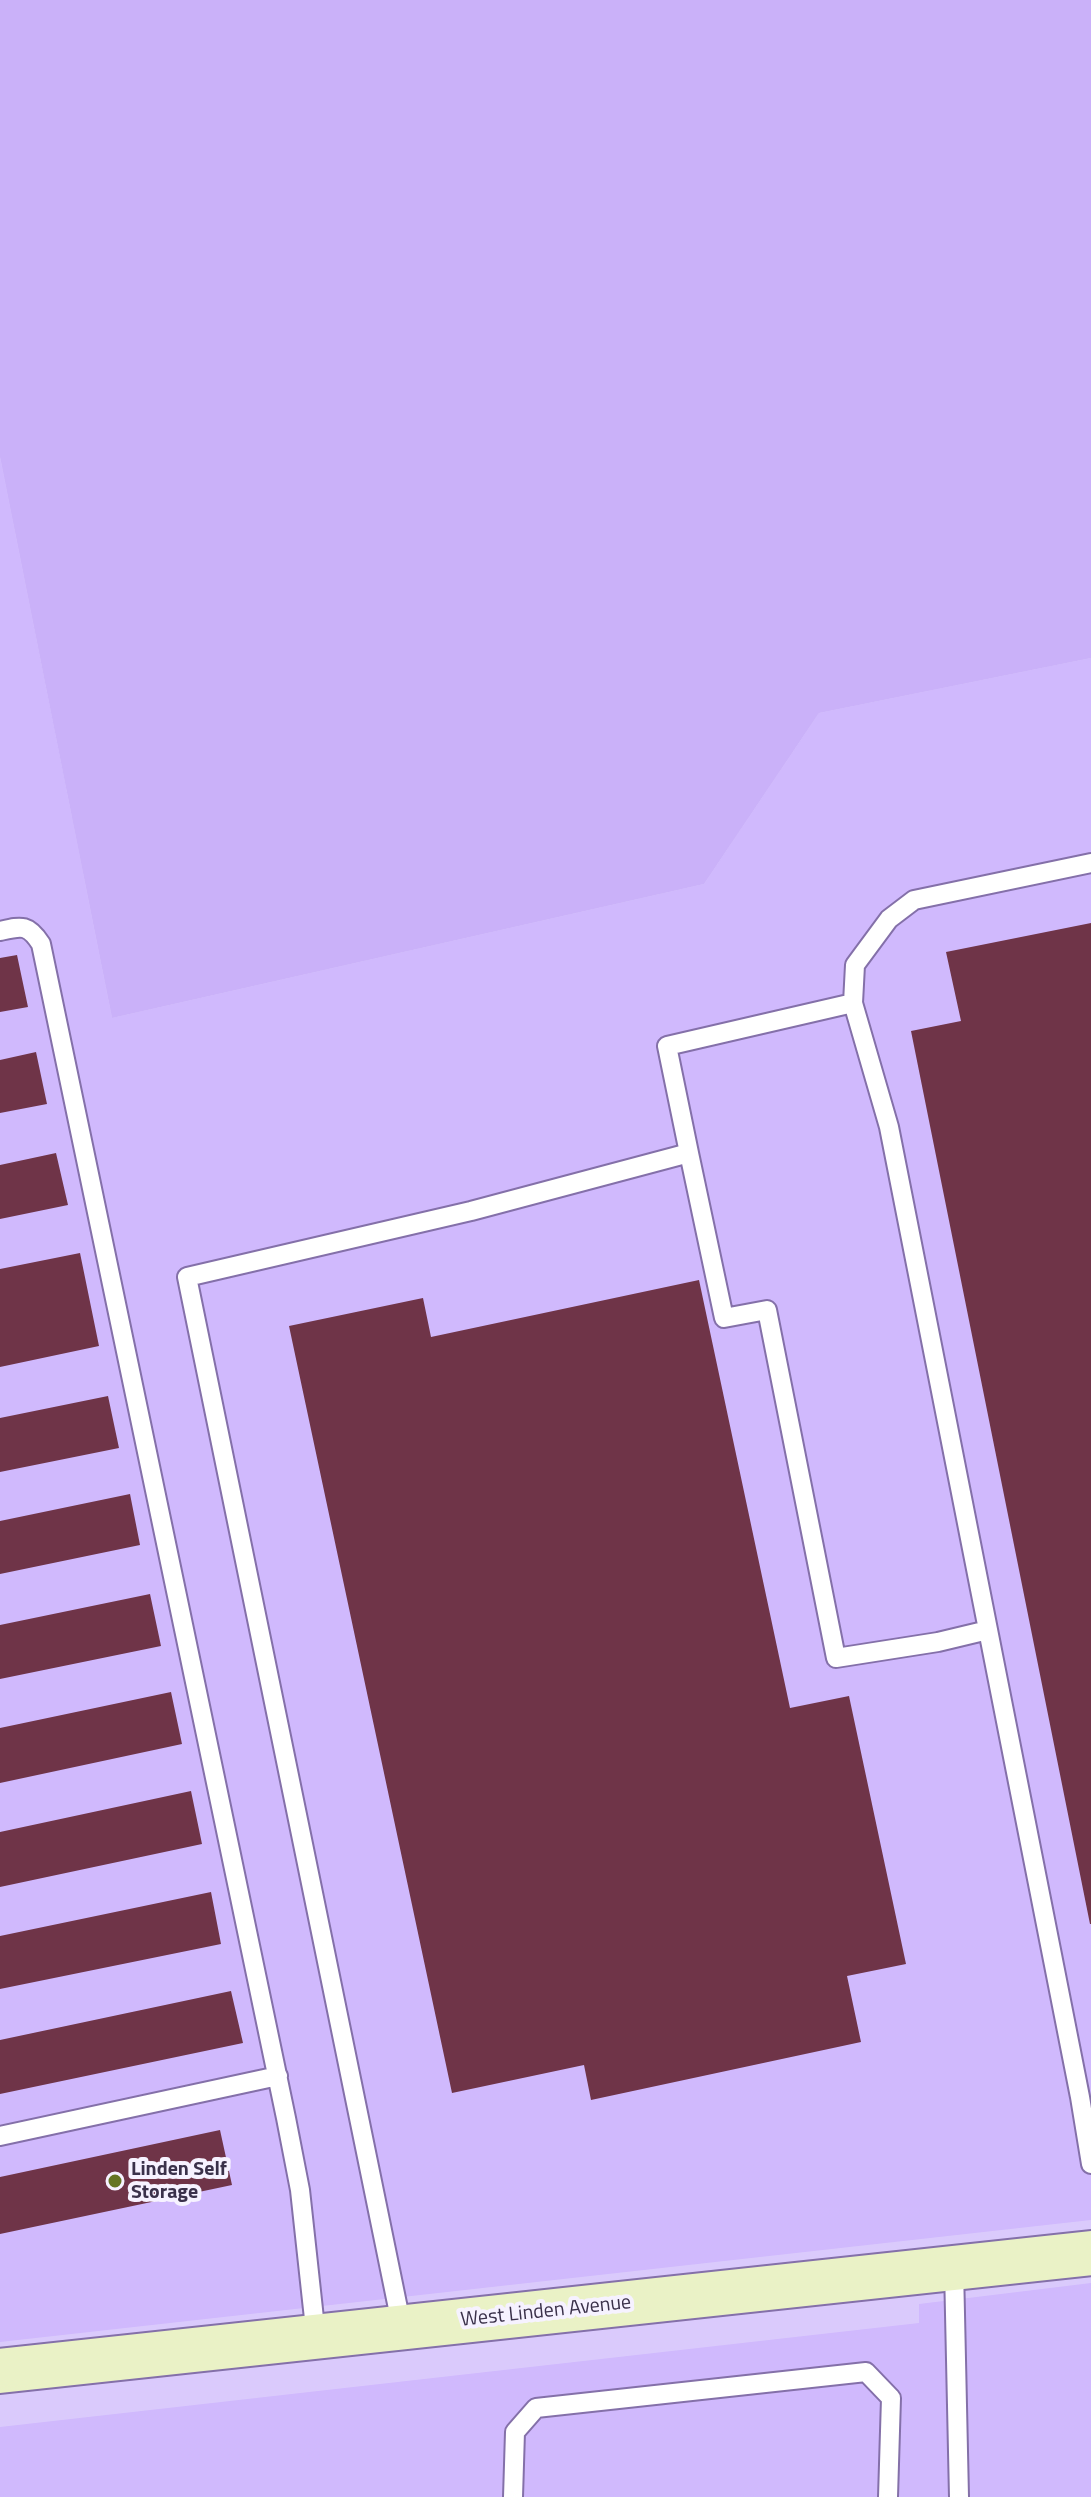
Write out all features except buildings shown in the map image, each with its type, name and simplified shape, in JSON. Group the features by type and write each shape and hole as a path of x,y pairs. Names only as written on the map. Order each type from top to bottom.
{"main road":[{"name":"West Linden Avenue","path":"0,2371 1091,2253"}],"lane":[{"path":"1091,863 914,900 889,919 855,965 853,1003 889,1127 1091,2164"},
{"path":"0,931 21,927 33,932 41,944 278,2076 300,2190 316,2337"},
{"path":"853,1003 667,1046 724,1318 767,1310 836,1658 938,1642 988,1630"},
{"path":"402,2328 187,1277 471,1211 689,1153"},
{"path":"0,2136 278,2076"},
{"path":"954,2268 959,2497"},
{"path":"513,2497 515,2432 536,2408 866,2372 891,2398 888,2497"}],"shaded area":[{"path":"0,0 1091,0 1091,658 819,713 704,884 112,1018 0,457"},
{"path":"0,457 112,1018 704,884 819,713 1091,658 1091,2220 0,2342"},
{"path":"1091,2283 1091,2497 0,2497 0,2427 919,2323 919,2304"}],"place":[{"name":"Linden Self Storage","path":"115,2181"}]}
